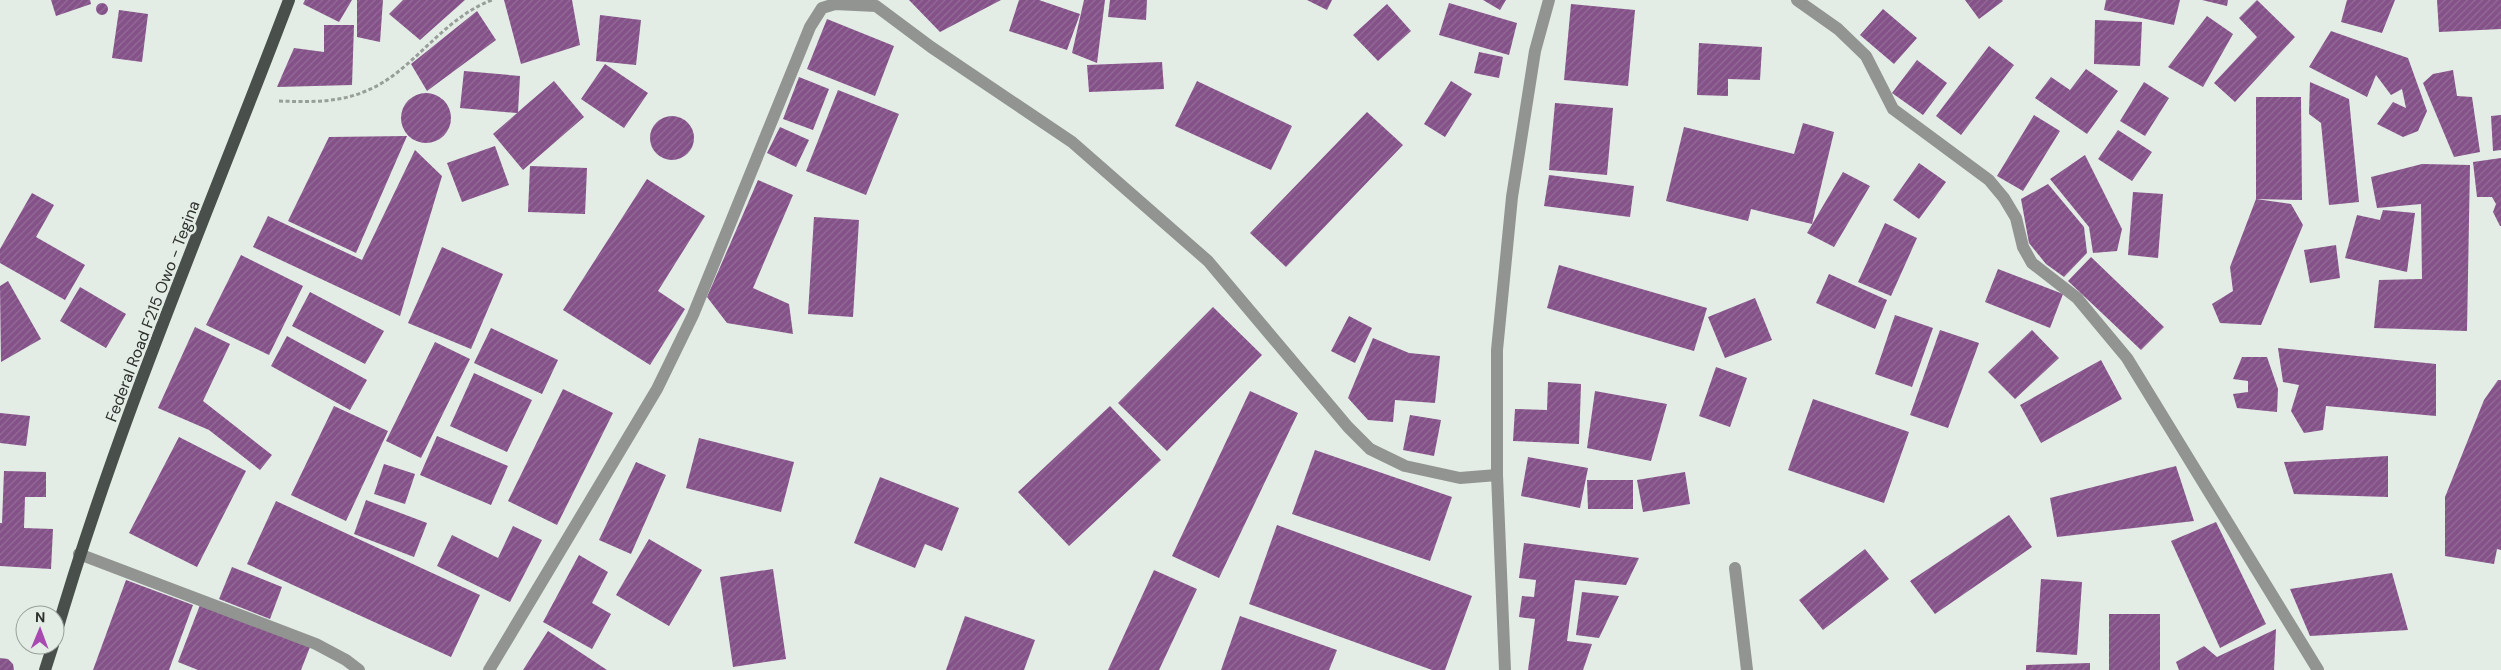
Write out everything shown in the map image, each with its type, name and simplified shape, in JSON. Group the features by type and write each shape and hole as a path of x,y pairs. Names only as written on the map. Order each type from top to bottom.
{"main road":[{"name":"Federal Road F215 Owo - Tegina","path":"64,605 79,554 111,459 289,0"},
{"path":"45,670 50,655"}],"street":[{"path":"1505,670 1497,475 1497,350 1512,197 1535,51 1549,0"},
{"path":"1797,0 1838,30 1866,56 1894,109 1989,180 2004,198 2016,218 2023,247 2032,263 2077,298 2127,358 2318,670"},
{"path":"488,670 657,390 693,315 810,27 822,8 835,4 877,3 931,46 1072,142 1208,260 1348,427 1370,448 1404,466 1460,478 1497,475"},
{"path":"79,554 316,644 346,660 359,670"},
{"path":"1735,568 1747,670"}],"path":[{"path":"251,100 312,102 346,98 367,91 387,80 461,15 492,0"}],"building":[{"path":"51,0 90,0 91,4 56,16"},
{"path":"305,0 352,0 339,22 303,4"},
{"path":"357,0 383,0 380,42 357,37"},
{"path":"403,0 465,0 420,40 389,14"},
{"path":"504,0 572,0 580,45 521,64"},
{"path":"909,0 1001,0 940,32"},
{"path":"1019,0 1039,0 1080,14 1067,50 1009,31"},
{"path":"1084,0 1105,0 1097,63 1072,53"},
{"path":"1110,0 1147,0 1146,20 1108,17"},
{"path":"1307,0 1332,0 1327,10"},
{"path":"1483,0 1506,0 1500,10"},
{"path":"1965,0 2002,0 2003,1 1979,19"},
{"path":"2106,0 2180,0 2174,25 2104,10"},
{"path":"2202,0 2228,0 2227,6"},
{"path":"2257,0 2295,37 2235,102 2214,83 2257,37 2239,18"},
{"path":"2347,0 2395,0 2382,33 2341,22"},
{"path":"2437,0 2501,0 2501,29 2439,32"},
{"path":"100,3 104,3 108,9 104,15 100,15 96,11 96,7"},
{"path":"1449,3 1517,23 1509,55 1439,35"},
{"path":"1387,4 1411,31 1378,61 1353,35"},
{"path":"1571,4 1635,10 1628,86 1564,80"},
{"path":"1883,9 1917,38 1894,64 1860,35"},
{"path":"119,10 148,14 142,62 112,58"},
{"path":"477,11 496,40 427,91 411,64"},
{"path":"600,15 641,20 636,65 596,61"},
{"path":"2207,16 2233,34 2203,87 2168,67"},
{"path":"827,19 894,46 875,96 807,69"},
{"path":"2095,20 2142,22 2140,66 2094,64"},
{"path":"324,25 354,25 352,85 277,87 294,48 324,52"},
{"path":"2331,31 2408,58 2427,111 2418,131 2403,137 2377,124 2393,102 2406,108 2402,89 2391,95 2376,75 2367,97 2309,67"},
{"path":"1699,43 1762,47 1760,80 1728,79 1728,96 1697,95"},
{"path":"1989,46 2014,65 1961,135 1936,116"},
{"path":"1479,52 1503,57 1499,78 1474,73"},
{"path":"1917,60 1947,83 1923,115 1892,93"},
{"path":"1162,62 1164,89 1089,92 1087,65"},
{"path":"605,64 648,93 624,128 581,99"},
{"path":"2086,69 2118,91 2087,134 2035,98 2051,77 2070,90"},
{"path":"2453,70 2457,96 2472,97 2480,152 2454,157 2423,83 2433,74"},
{"path":"464,71 520,76 518,112 554,81 584,117 523,170 493,134 517,113 460,108"},
{"path":"799,77 829,89 813,130 783,119"},
{"path":"1197,81 1292,126 1271,170 1175,126"},
{"path":"1451,81 1472,94 1445,137 1424,124"},
{"path":"2144,82 2169,98 2145,136 2120,121"},
{"path":"2310,82 2349,99 2359,202 2329,205 2321,123 2309,114"},
{"path":"838,90 899,114 866,195 806,171"},
{"path":"426,93 440,97 447,104 451,118 447,132 440,139 426,143 412,139 405,132 401,118 405,104 412,97"},
{"path":"2256,97 2301,97 2302,200 2256,199"},
{"path":"1555,103 1613,108 1607,175 1549,170"},
{"path":"1367,112 1403,145 1286,267 1250,233"},
{"path":"2034,115 2060,131 2023,191 1997,176"},
{"path":"2501,115 2501,150 2493,151 2491,116"},
{"path":"672,116 684,120 690,126 694,138 690,150 684,156 672,160 660,156 654,150 650,138 654,126 660,120"},
{"path":"1803,123 1834,132 1812,224 1751,209 1748,221 1666,201 1684,127 1794,154"},
{"path":"780,127 809,140 796,167 767,153"},
{"path":"2118,130 2152,152 2132,181 2098,159"},
{"path":"407,136 356,253 288,221 329,137"},
{"path":"495,146 509,185 462,202 447,163"},
{"path":"415,150 442,176 400,316 253,247 268,216 362,260"},
{"path":"2085,155 2122,229 2117,251 2093,253 2089,227 2050,179"},
{"path":"2501,158 2500,226 2493,212 2496,204 2492,197 2477,197 2473,162"},
{"path":"1919,163 1946,182 1919,219 1893,200"},
{"path":"2422,164 2470,165 2467,331 2374,328 2379,280 2422,279 2421,204 2377,208 2371,177"},
{"path":"530,166 587,168 585,214 528,212"},
{"path":"1843,172 1870,186 1834,247 1807,233"},
{"path":"1549,175 1634,186 1630,217 1544,206"},
{"path":"647,179 705,216 658,291 685,309 650,365 563,310"},
{"path":"758,180 793,195 753,288 789,304 793,334 727,323 707,297"},
{"path":"2048,184 2084,227 2087,253 2064,277 2046,264 2029,243 2021,199"},
{"path":"2133,192 2163,194 2158,258 2128,255"},
{"path":"32,193 54,205 36,237 85,265 65,300 0,263 0,249"},
{"path":"2256,199 2291,204 2303,225 2261,325 2220,323 2212,304 2233,291 2230,267"},
{"path":"2383,210 2415,213 2407,272 2345,258 2357,215 2380,220"},
{"path":"814,217 859,220 853,317 808,314"},
{"path":"1885,223 1917,238 1891,296 1858,282"},
{"path":"2336,245 2340,278 2310,283 2304,250"},
{"path":"442,247 503,274 471,349 408,323"},
{"path":"241,255 303,286 269,355 206,325"},
{"path":"2091,257 2164,327 2141,350 2068,281"},
{"path":"1559,265 1707,308 1694,351 1547,308"},
{"path":"1998,269 2063,294 2050,328 1985,302"},
{"path":"1829,274 1887,300 1875,329 1816,303"},
{"path":"8,281 41,339 1,362 0,286"},
{"path":"80,287 126,314 106,348 60,321"},
{"path":"310,292 384,331 365,364 292,326"},
{"path":"1755,298 1772,340 1725,358 1708,317"},
{"path":"1213,307 1262,355 1167,451 1118,403"},
{"path":"1895,315 1933,328 1912,387 1875,374"},
{"path":"1349,316 1372,328 1355,363 1331,351"},
{"path":"195,327 230,344 203,401 272,455 260,470 209,430 158,408"},
{"path":"491,328 558,360 542,394 474,363"},
{"path":"1940,330 1979,343 1948,428 1910,415"},
{"path":"2032,330 2059,358 2015,399 1988,372"},
{"path":"287,336 367,380 350,410 271,366"},
{"path":"1373,338 1409,353 1440,356 1435,403 1395,400 1393,422 1368,420 1348,398"},
{"path":"435,342 470,359 421,458 386,441"},
{"path":"2278,348 2436,364 2436,416 2326,406 2323,430 2304,433 2291,411 2299,385 2283,382"},
{"path":"2242,357 2267,357 2278,389 2277,412 2237,408 2233,394 2248,392 2248,381 2233,379"},
{"path":"2101,360 2122,399 2041,443 2020,405"},
{"path":"1716,367 1747,378 1730,427 1699,416"},
{"path":"474,373 532,400 507,452 450,426"},
{"path":"2498,380 2501,380 2501,550 2497,549 2494,564 2445,556 2445,497 2484,400"},
{"path":"1548,382 1581,384 1579,444 1513,441 1515,409 1547,410"},
{"path":"563,389 613,413 557,525 508,501"},
{"path":"1250,391 1298,413 1219,578 1172,556"},
{"path":"1595,391 1667,404 1651,461 1587,448"},
{"path":"1813,399 1909,432 1884,503 1788,470"},
{"path":"334,406 388,431 346,521 291,495"},
{"path":"1110,406 1161,460 1069,546 1018,492"},
{"path":"0,413 30,416 26,446 0,443"},
{"path":"1410,415 1441,420 1434,456 1403,450"},
{"path":"437,436 508,466 491,505 420,475"},
{"path":"179,437 246,471 197,567 129,533"},
{"path":"699,438 794,462 781,512 686,488"},
{"path":"1315,450 1452,497 1430,561 1292,514"},
{"path":"2388,456 2388,497 2294,494 2284,462"},
{"path":"1528,457 1588,468 1580,508 1521,496"},
{"path":"636,462 666,475 631,554 599,540"},
{"path":"384,464 415,474 405,504 374,494"},
{"path":"2176,466 2194,521 2057,537 2050,498"},
{"path":"4,471 46,472 46,497 25,497 24,528 53,529 51,569 0,566 0,523 2,523"},
{"path":"1685,472 1690,504 1643,512 1637,480"},
{"path":"880,477 959,508 942,551 925,544 915,568 854,543"},
{"path":"1587,480 1633,480 1633,509 1588,509"},
{"path":"366,500 427,523 414,557 354,534"},
{"path":"276,501 480,595 451,657 247,564"},
{"path":"2009,515 2032,547 1935,614 1910,581"},
{"path":"2216,522 2266,624 2220,648 2171,541"},
{"path":"1277,525 1472,596 1445,670 1432,670 1249,604"},
{"path":"513,526 542,540 510,602 437,566 452,535 498,558"},
{"path":"649,539 702,570 669,626 616,595"},
{"path":"1524,543 1639,558 1626,585 1575,580 1567,641 1592,644 1583,670 1528,670 1535,619 1519,617 1522,596 1534,597 1536,580 1519,578"},
{"path":"1865,549 1889,579 1823,630 1799,600"},
{"path":"579,555 608,572 592,603 611,614 592,649 543,622"},
{"path":"232,567 282,587 270,619 219,599"},
{"path":"773,569 786,659 733,667 720,577"},
{"path":"1154,570 1197,589 1159,670 1108,670"},
{"path":"2392,573 2408,630 2310,636 2290,589"},
{"path":"2041,579 2082,582 2077,655 2036,652"},
{"path":"126,580 193,605 169,670 93,670"},
{"path":"1582,592 1619,596 1599,638 1576,635"},
{"path":"200,605 310,647 301,670 198,670 178,662"},
{"path":"2109,614 2160,614 2160,670 2109,670"},
{"path":"965,616 1035,640 1024,670 946,670"},
{"path":"1240,616 1337,650 1329,670 1221,670"},
{"path":"2276,629 2274,670 2179,670 2176,662 2204,646 2217,657"},
{"path":"548,631 607,670 523,670"},
{"path":"0,658 8,659 13,664 14,670 0,670"},
{"path":"2090,663 2090,670 2026,670 2026,665"}]}
